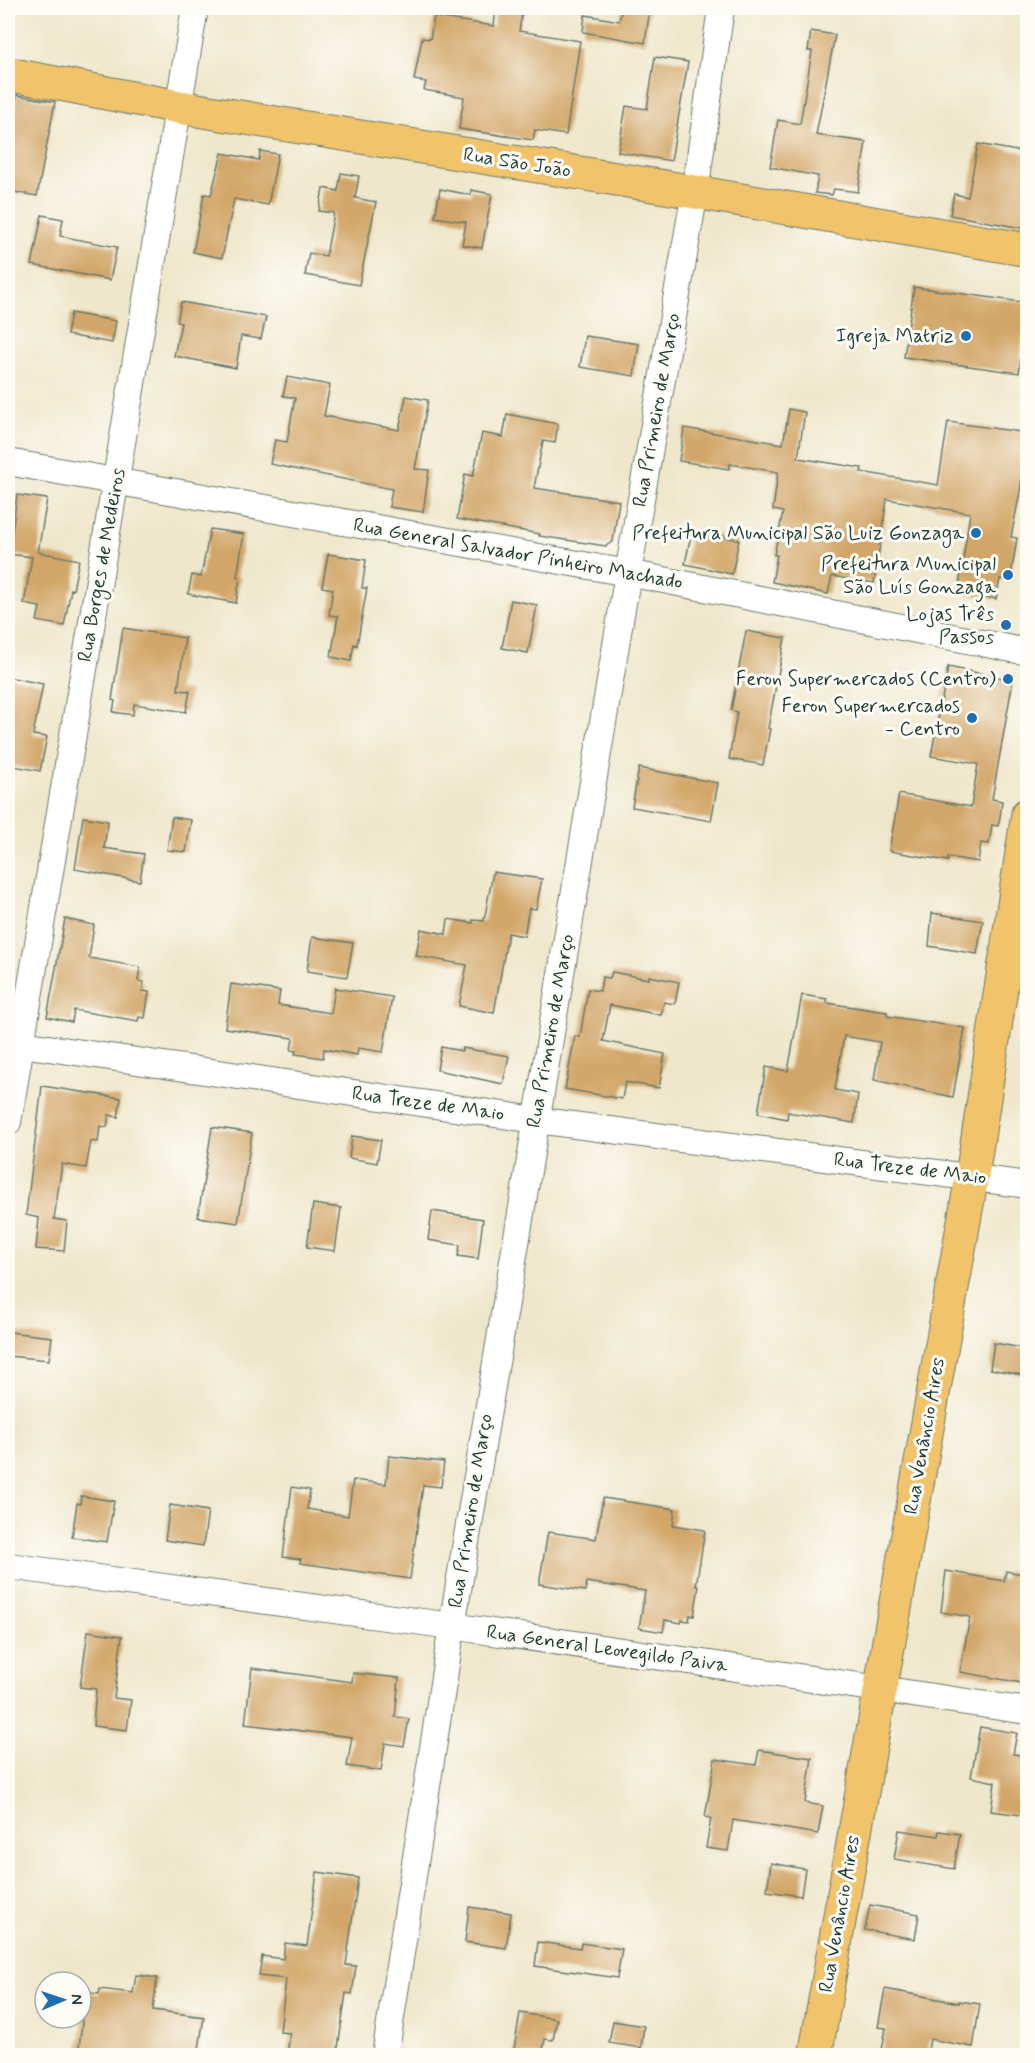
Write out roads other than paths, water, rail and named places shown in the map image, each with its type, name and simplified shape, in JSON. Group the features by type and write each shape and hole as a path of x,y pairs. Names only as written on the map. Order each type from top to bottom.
{"main road":[{"name":"Rua São João","path":"8,74 179,107 695,192 1028,250"},
{"name":"Rua Venâncio Aires","path":"815,2055 972,1176 1028,814"}],"street":[{"name":"Rua Borges de Medeiros","path":"8,1122 14,1043 116,480 195,8"},
{"name":"Rua Primeiro de Março","path":"385,2055 452,1626 536,1120 695,192 721,8"},
{"name":"Rua General Salvador Pinheiro Machado","path":"8,462 628,573 1028,652"},
{"name":"Rua Treze de Maio","path":"14,1043 536,1120 1028,1185"},
{"name":"Rua General Leovegildo Paiva","path":"8,1566 452,1626 1028,1711"}],"place":[{"name":"Igreja Matriz","path":"966,336"},
{"name":"Prefeitura Municipal São Luiz Gonzaga","path":"976,533"},
{"name":"Prefeitura Municipal São Luís Gonzaga","path":"1008,575"},
{"name":"Lojas Três Passos","path":"1006,625"},
{"name":"Feron Supermercados (Centro)","path":"1008,679"},
{"name":"Feron Supermercados - Centro","path":"972,718"}]}
